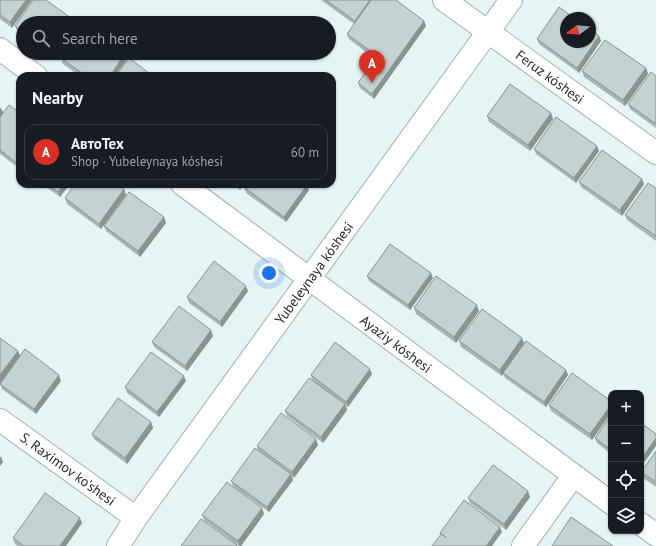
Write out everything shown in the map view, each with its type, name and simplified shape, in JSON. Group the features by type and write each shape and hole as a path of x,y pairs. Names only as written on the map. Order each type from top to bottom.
{"street":[{"name":"Feruz kóshesi","path":"444,0 656,153"},
{"name":"Yubeleynaya kóshesi","path":"118,546 136,518 489,33 511,0"},
{"path":"0,49 31,72"},
{"name":"Ayaziy kóshesi","path":"187,188 608,501"},
{"name":"S. Raximov ko'shesi","path":"0,420 136,518"},
{"path":"522,546 573,476"},
{"path":"644,526 656,535"}],"building":[{"path":"0,0 26,0 10,22 0,15"},
{"path":"33,0 46,0 68,16 22,16"},
{"path":"326,0 370,0 355,21"},
{"path":"371,0 396,0 424,21 372,94 358,83 377,56 347,34"},
{"path":"559,7 566,12 560,12 560,48 591,48 577,68 537,39"},
{"path":"596,34 599,36 596,40"},
{"path":"605,40 646,68 623,100 582,71"},
{"path":"64,60 121,60 113,72 80,72"},
{"path":"128,60 132,60 148,72 119,72"},
{"path":"651,72 656,76 656,124 628,104"},
{"path":"510,84 551,113 528,145 487,116"},
{"path":"9,105 16,110 16,162 0,150 0,117"},
{"path":"556,117 597,146 574,178 534,149"},
{"path":"602,150 642,179 620,210 579,182"},
{"path":"648,183 656,188 656,236 625,215"},
{"path":"53,188 61,188 58,192"},
{"path":"72,188 124,189 99,224 65,198"},
{"path":"245,188 305,188 284,217"},
{"path":"129,192 164,217 138,251 104,226"},
{"path":"390,244 431,273 408,305 367,276"},
{"path":"214,261 246,286 220,322 187,297"},
{"path":"436,276 477,305 454,337 414,308"},
{"path":"179,306 211,330 185,366 152,342"},
{"path":"482,309 522,338 500,370 459,341"},
{"path":"0,338 18,351 0,375"},
{"path":"526,341 566,370 544,402 503,373"},
{"path":"335,342 370,369 346,402 311,375"},
{"path":"25,349 59,375 34,409 0,384"},
{"path":"151,352 184,376 157,412 125,387"},
{"path":"572,373 608,399 608,409 590,434 549,405"},
{"path":"309,378 345,404 321,437 285,411"},
{"path":"118,398 151,422 125,458 92,434"},
{"path":"281,413 316,439 292,472 257,446"},
{"path":"608,419 608,448 595,438"},
{"path":"644,425 656,434 656,438 644,455"},
{"path":"255,448 291,474 267,507 231,481"},
{"path":"656,451 656,482 644,474 644,468"},
{"path":"493,465 528,491 504,524 468,498"},
{"path":"227,482 262,508 238,541 202,515"},
{"path":"45,493 80,518 60,546 24,546 13,538"},
{"path":"464,500 500,527 486,546 432,546 441,534 446,537 440,533"},
{"path":"571,517 613,546 552,546"},
{"path":"201,519 237,545 181,546"}],"place":[{"name":"АвтоТех","path":"372,83"}]}
